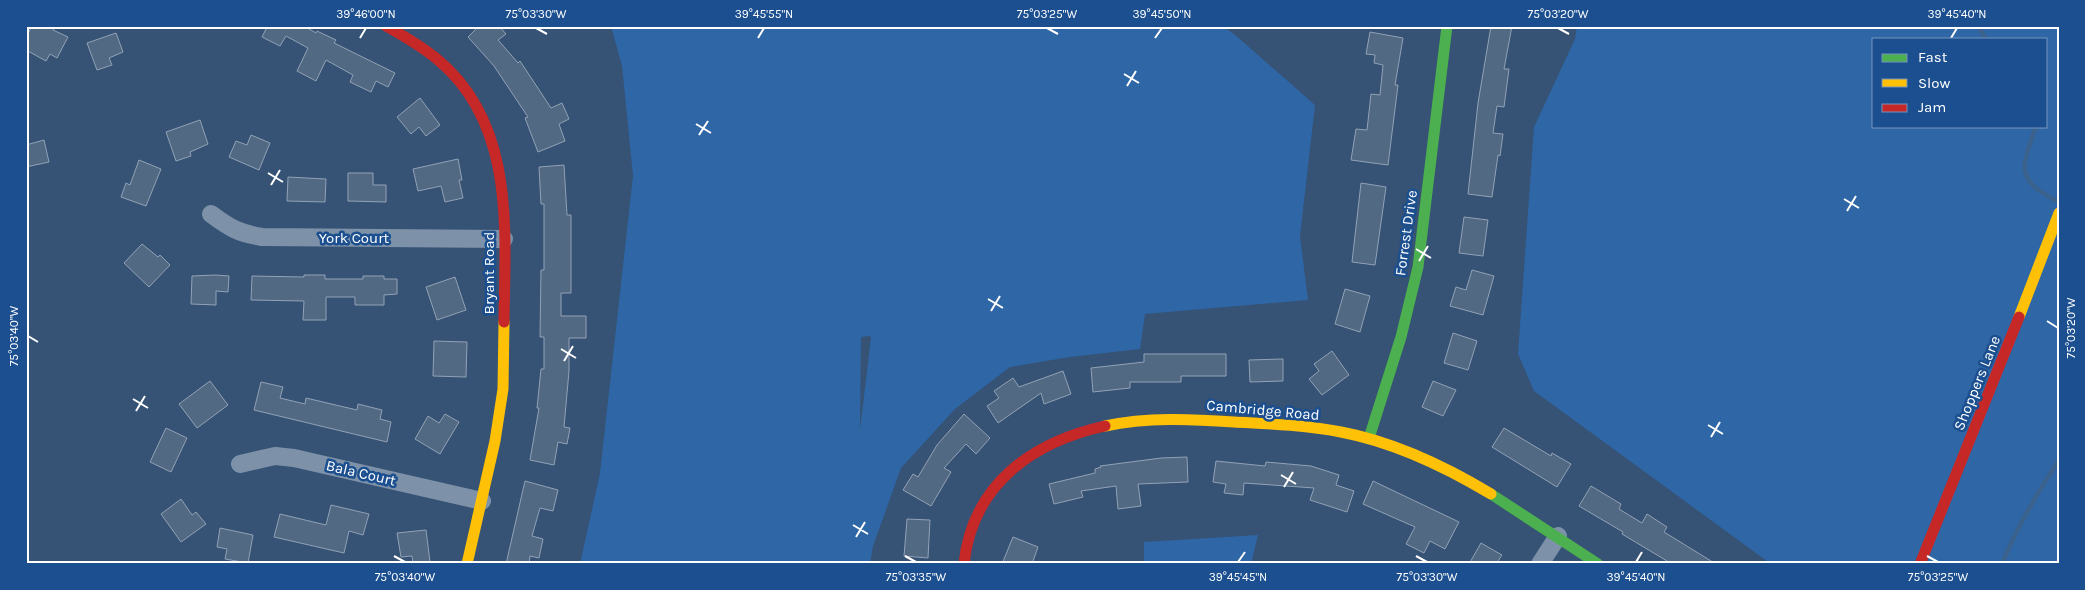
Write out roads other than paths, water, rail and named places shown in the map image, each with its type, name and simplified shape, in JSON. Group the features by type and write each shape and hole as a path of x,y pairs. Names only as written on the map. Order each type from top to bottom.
{"street":[{"name":"Bryant Road","path":"386,26 418,44 452,72 477,105 493,140 499,161 504,209 503,388 495,442 467,564"},
{"name":"Forrest Drive","path":"1369,438 1400,337 1418,267 1447,26"},
{"name":"Shoppers Lane","path":"1920,564 2059,213"},
{"name":"York Court","path":"211,214 242,234 262,237 504,239"},
{"name":"Cambridge Road","path":"964,564 969,534 985,500 1016,464 1040,448 1058,440 1109,426 1171,420 1206,420 1297,426 1369,438 1457,474 1513,506 1598,564"},
{"name":"Bala Court","path":"240,464 275,456 294,458 482,501"},
{"path":"1540,564 1558,536"}],"waterway":[{"path":"1978,26 1985,38"},
{"path":"2035,128 2027,152 2025,171 2028,179 2034,186 2059,202"},
{"path":"2002,564 2028,510 2059,460"}]}
